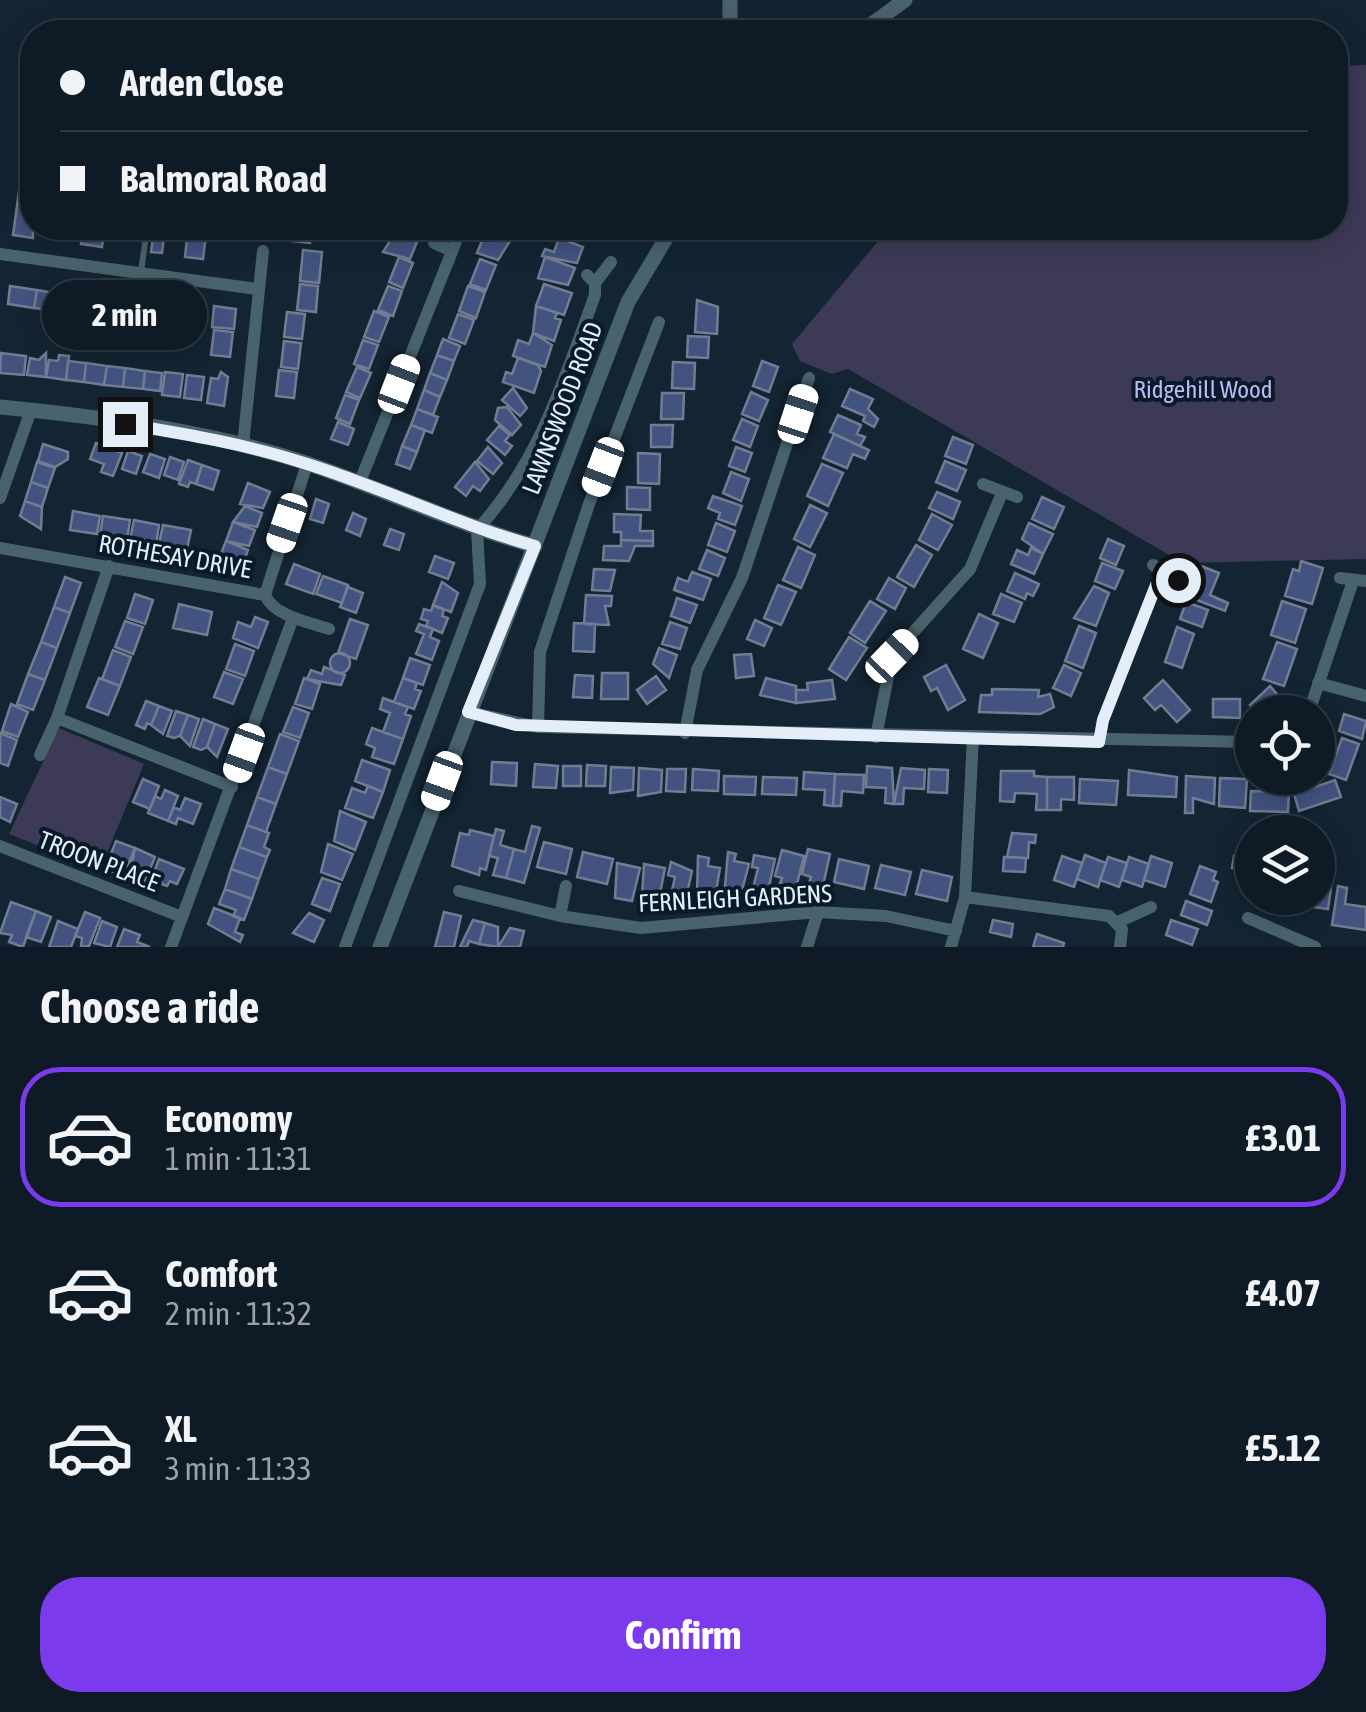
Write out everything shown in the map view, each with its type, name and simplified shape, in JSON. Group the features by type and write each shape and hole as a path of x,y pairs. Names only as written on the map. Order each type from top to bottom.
{"street":[{"path":"878,20 905,0"},
{"path":"360,484 456,240"},
{"name":"LAWNSWOOD ROAD","path":"380,947 628,302 665,240"},
{"path":"434,244 452,251"},
{"path":"243,445 256,288 263,251"},
{"path":"0,254 256,288"},
{"path":"345,947 480,584 478,530 510,494 552,413 595,295 591,279 611,262"},
{"path":"538,727 540,652 590,504 659,322"},
{"path":"685,732 688,700 704,650 742,578 810,377"},
{"path":"0,408 243,445 307,464 478,530 535,546"},
{"path":"0,498 31,410"},
{"name":"ROTHESAY DRIVE","path":"0,548 265,594 307,464"},
{"path":"983,484 1017,497"},
{"path":"876,737 892,656 970,569 1002,493"},
{"path":"40,755 57,718 110,566"},
{"path":"1099,742 1103,720 1157,568 1178,580"},
{"path":"1314,695 1353,580"},
{"path":"265,594 268,603 294,618 329,629"},
{"name":"TROON PLACE","path":"171,947 294,618"},
{"path":"1318,683 1366,696"},
{"path":"468,712 538,727 1235,742"},
{"path":"57,718 232,787"},
{"path":"951,947 966,897 972,736"},
{"name":"TROON PLACE","path":"0,846 182,917"},
{"path":"560,916 566,886"},
{"name":"FERNLEIGH GARDENS","path":"459,890 560,916 641,928 818,912 886,916 956,931"},
{"path":"966,897 1109,916 1122,929 1120,947"},
{"path":"1118,922 1151,907"},
{"path":"807,947 818,912"},
{"path":"1248,918 1315,947"}],"lane":[{"path":"141,273 145,240"}],"green space":[{"name":"Ridgehill Wood","path":"1366,65 1366,559 1183,563 848,369 832,374 800,361 792,344 879,240 1348,240 1348,66"},
{"path":"59,728 144,764 100,870 9,834"}],"building":[{"path":"20,184 20,236 13,235"},
{"path":"82,240 103,240 102,247 81,244"},
{"path":"152,240 164,240 162,253 151,252"},
{"path":"187,240 205,240 203,259 185,257"},
{"path":"391,240 417,242 410,259 383,252"},
{"path":"482,240 511,240 498,260 477,253"},
{"path":"558,240 583,247 577,263 542,256 545,249 554,252"},
{"path":"303,250 322,252 319,283 300,281"},
{"path":"399,257 413,263 403,288 389,282"},
{"path":"545,257 575,268 568,285 538,278"},
{"path":"480,259 496,265 486,290 470,284"},
{"path":"300,284 318,286 316,312 297,310"},
{"path":"544,284 572,293 564,315 536,306"},
{"path":"10,286 37,290 34,308 8,304"},
{"path":"388,286 402,291 393,316 378,310"},
{"path":"468,286 485,292 476,318 459,311"},
{"path":"37,290 53,293 51,310 34,308"},
{"path":"57,292 74,295 71,312 54,310"},
{"path":"78,295 95,298 92,315 75,313"},
{"path":"100,297 126,300 123,320 98,317"},
{"path":"697,300 718,307 717,334 695,332"},
{"path":"130,301 156,304 153,325 127,321"},
{"path":"159,305 186,308 183,328 156,324"},
{"path":"214,306 236,309 234,329 212,327"},
{"path":"536,306 557,313 555,318 561,320 554,341 533,333"},
{"path":"374,311 389,317 379,342 364,337"},
{"path":"287,312 305,314 302,339 284,337"},
{"path":"458,314 474,320 465,344 449,338"},
{"path":"214,330 233,332 230,357 211,355"},
{"path":"533,333 552,345 545,367 513,356 518,340 529,344"},
{"path":"688,336 709,337 708,358 687,357"},
{"path":"443,339 460,346 454,361 437,355"},
{"path":"363,340 378,345 369,369 354,364"},
{"path":"284,341 301,343 298,369 281,367"},
{"path":"1,353 26,356 24,375 0,373"},
{"path":"46,353 46,377 27,375 30,358 39,360"},
{"path":"59,355 69,356 66,380 46,377 49,360 58,361"},
{"path":"437,355 454,361 447,380 430,373"},
{"path":"518,358 538,365 541,371 534,393 503,382 506,372 512,374"},
{"path":"68,361 86,363 84,382 66,380"},
{"path":"762,361 778,367 769,392 753,386"},
{"path":"673,362 695,363 694,389 672,388"},
{"path":"86,363 107,366 104,385 84,382"},
{"path":"107,366 125,368 123,387 104,385"},
{"path":"357,367 371,373 360,398 346,392"},
{"path":"125,368 145,371 143,389 123,387"},
{"path":"279,370 297,372 294,398 276,396"},
{"path":"145,371 162,373 160,391 143,389"},
{"path":"165,372 183,374 180,397 162,395"},
{"path":"221,372 228,377 224,406 207,403 211,378 218,379"},
{"path":"430,373 447,380 440,397 424,390"},
{"path":"187,375 204,377 201,400 184,398"},
{"path":"513,388 527,408 520,416 502,400"},
{"path":"850,389 873,399 868,409 878,419 874,427 863,421 865,416 842,406"},
{"path":"424,390 440,397 433,415 417,409"},
{"path":"751,392 768,400 759,421 742,414"},
{"path":"662,393 684,393 683,419 661,419"},
{"path":"345,395 359,400 350,424 336,418"},
{"path":"507,407 521,425 512,435 495,420 498,408"},
{"path":"417,409 438,417 432,433 411,425"},
{"path":"838,415 861,425 857,434 865,437 860,446 830,432"},
{"path":"742,419 758,426 750,447 733,440"},
{"path":"338,422 354,429 348,445 331,439"},
{"path":"411,425 425,430 417,452 402,446"},
{"path":"651,425 673,425 672,447 651,447"},
{"path":"499,426 510,435 505,441 512,446 505,455 487,440"},
{"path":"834,434 869,450 865,459 853,454 847,468 823,458"},
{"path":"953,437 973,445 966,464 945,456"},
{"path":"96,443 122,453 113,476 101,472 104,464 90,459"},
{"path":"43,444 68,452 68,459 55,467 38,461"},
{"path":"402,446 417,452 410,469 396,464"},
{"path":"488,447 502,463 493,474 477,461"},
{"path":"736,447 752,453 745,472 729,466"},
{"path":"128,451 142,456 136,474 122,469"},
{"path":"638,453 660,454 659,484 638,483"},
{"path":"150,454 165,459 159,478 143,472"},
{"path":"170,457 184,462 178,480 164,475"},
{"path":"188,460 202,465 196,484 190,482 188,487 179,484"},
{"path":"945,461 966,470 957,491 936,482"},
{"path":"37,462 55,468 48,488 31,482"},
{"path":"475,462 489,479 480,491 473,486 466,496 455,487"},
{"path":"822,464 843,473 828,506 807,496"},
{"path":"202,465 219,471 213,490 196,484"},
{"path":"731,472 749,479 741,501 723,493"},
{"path":"31,482 48,488 42,507 25,501"},
{"path":"248,483 270,492 263,508 240,504"},
{"path":"627,487 650,488 650,510 627,509"},
{"path":"937,492 960,502 953,519 929,508"},
{"path":"713,496 742,506 735,525 718,519 720,513 708,508"},
{"path":"1042,497 1064,507 1054,529 1032,519"},
{"path":"316,499 329,504 323,523 310,519"},
{"path":"25,501 42,507 41,529 20,516"},
{"path":"810,505 827,513 810,547 794,539"},
{"path":"245,506 262,513 257,527 233,522"},
{"path":"73,511 100,516 97,534 70,530"},
{"path":"353,513 366,519 360,536 346,530"},
{"path":"614,514 641,515 640,531 653,531 653,541 621,540 621,532 614,532"},
{"path":"932,514 952,525 938,550 919,540"},
{"path":"103,516 130,520 127,540 100,535"},
{"path":"134,520 159,525 156,545 130,540"},
{"path":"233,522 255,530 249,546 226,541"},
{"path":"716,523 735,531 727,552 708,545"},
{"path":"1029,523 1053,534 1043,554 1022,539"},
{"path":"163,525 191,530 187,549 159,544"},
{"path":"390,529 404,534 399,550 384,545"},
{"path":"1108,539 1124,546 1116,565 1100,558"},
{"path":"621,540 653,541 653,546 635,546 629,561 603,560 604,546 621,546"},
{"path":"226,541 248,550 242,566 229,561 227,568 217,564"},
{"path":"916,545 932,555 914,587 897,577"},
{"path":"798,547 815,555 801,588 783,580"},
{"path":"1031,548 1043,554 1034,574 1011,564 1017,550 1028,555"},
{"path":"707,550 725,558 718,576 699,569"},
{"path":"435,556 454,563 448,579 429,572"},
{"path":"1301,561 1323,568 1312,604 1285,596 1293,569 1299,571"},
{"path":"1102,563 1123,571 1115,589 1095,581"},
{"path":"294,564 320,574 313,594 286,584"},
{"path":"1201,566 1219,573 1210,595 1228,603 1225,611 1189,597"},
{"path":"594,569 615,570 610,591 592,590"},
{"path":"692,572 711,579 703,600 674,590 678,578 688,582"},
{"path":"1015,573 1039,584 1033,596 1027,593 1025,599 1007,591"},
{"path":"323,576 348,585 342,603 316,594"},
{"path":"65,577 81,583 70,613 54,607"},
{"path":"889,578 906,588 895,609 877,599"},
{"path":"442,582 458,593 451,612 433,605"},
{"path":"778,585 796,592 781,625 764,618"},
{"path":"1094,586 1109,593 1096,626 1074,618"},
{"path":"348,587 363,593 356,613 340,607"},
{"path":"135,594 153,600 145,624 127,618"},
{"path":"1001,594 1022,603 1014,622 993,614"},
{"path":"586,595 612,596 611,606 605,606 609,625 584,624"},
{"path":"677,598 697,605 690,623 671,616"},
{"path":"870,601 886,611 865,643 850,633"},
{"path":"1282,601 1306,609 1295,643 1271,635"},
{"path":"1186,602 1208,610 1202,627 1180,619"},
{"path":"179,604 212,612 207,635 173,628"},
{"path":"433,605 444,610 442,616 448,618 442,633 426,626 428,621 421,619 424,609 431,611"},
{"path":"54,607 70,613 57,648 41,642"},
{"path":"979,614 998,623 983,658 963,649"},
{"path":"255,617 268,622 258,648 233,638 238,622 251,627"},
{"path":"350,619 368,625 356,659 338,653"},
{"path":"755,620 772,628 764,646 747,639"},
{"path":"125,621 143,627 133,654 115,647"},
{"path":"670,622 687,628 680,649 662,644"},
{"path":"574,623 595,624 594,652 573,651"},
{"path":"419,624 433,629 430,637 439,641 432,660 416,654 424,634 416,631"},
{"path":"1079,626 1096,633 1083,668 1065,661"},
{"path":"1177,627 1194,634 1182,668 1165,662"},
{"path":"849,637 867,648 846,680 829,669"},
{"path":"41,642 57,648 45,680 28,674"},
{"path":"1277,642 1297,649 1284,686 1263,679"},
{"path":"235,644 254,651 245,676 226,669"},
{"path":"659,648 677,655 669,678 653,664"},
{"path":"113,650 131,657 120,686 102,679"},
{"path":"340,653 350,663 340,673 330,663"},
{"path":"751,654 754,676 736,678 734,655"},
{"path":"410,658 430,665 423,685 403,678"},
{"path":"946,665 965,700 948,710 937,688 931,691 924,677"},
{"path":"1064,665 1081,673 1071,696 1053,688"},
{"path":"324,667 345,675 341,685 307,679 311,670 322,674"},
{"path":"224,672 243,679 233,704 214,697"},
{"path":"602,673 628,673 628,699 601,699"},
{"path":"28,674 45,680 33,710 17,704"},
{"path":"575,675 593,676 592,698 573,697"},
{"path":"656,676 666,690 647,704 637,690"},
{"path":"99,678 120,686 108,715 87,707"},
{"path":"304,678 320,684 312,709 295,704"},
{"path":"403,678 417,683 415,689 421,691 414,709 394,702"},
{"path":"766,678 796,686 796,703 760,695"},
{"path":"832,680 835,699 796,703 796,690 808,690 807,683"},
{"path":"1163,680 1190,710 1177,722 1161,705 1155,710 1144,698"},
{"path":"1270,686 1278,695 1261,695"},
{"path":"992,689 1039,690 1038,697 1050,694 1054,707 1040,714 979,712 981,695 992,695"},
{"path":"383,698 408,707 405,714 411,716 403,739 383,732 390,713 380,709"},
{"path":"1213,699 1235,699 1235,718 1213,717"},
{"path":"146,701 159,706 151,725 147,723 145,729 136,725"},
{"path":"11,704 28,712 18,737 2,731"},
{"path":"159,706 172,711 163,734 151,725"},
{"path":"293,707 309,713 300,738 283,732"},
{"path":"176,711 188,715 180,736 174,738 167,736"},
{"path":"1344,714 1366,721 1362,739 1339,731"},
{"path":"188,715 199,719 190,746 180,736"},
{"path":"203,719 215,724 207,747 201,750 193,747"},
{"path":"215,724 228,729 217,757 207,747"},
{"path":"372,728 403,739 394,764 372,757 375,748 366,744"},
{"path":"0,733 17,740 8,766 0,763"},
{"path":"280,734 299,741 287,774 268,767"},
{"path":"1342,738 1359,744 1346,780 1335,776 1335,757"},
{"path":"362,760 390,770 383,792 355,781"},
{"path":"492,762 517,763 516,786 491,784"},
{"path":"535,764 558,766 556,788 533,787"},
{"path":"587,765 606,766 605,786 586,786"},
{"path":"563,766 581,766 581,786 563,786"},
{"path":"867,766 892,768 894,804 885,803 886,788 866,787"},
{"path":"268,767 287,774 276,804 257,797"},
{"path":"611,767 634,768 633,790 610,793"},
{"path":"639,768 662,770 661,792 638,796"},
{"path":"901,768 925,770 924,789 904,788 903,804 894,804"},
{"path":"667,769 686,769 685,792 666,791"},
{"path":"693,769 719,771 718,791 692,790"},
{"path":"929,769 948,770 947,793 928,792"},
{"path":"1129,770 1177,777 1176,797 1128,795"},
{"path":"1001,771 1034,771 1034,776 1047,777 1047,810 1036,810 1037,794 1015,793 1014,802 1000,801"},
{"path":"804,772 835,774 833,806 824,805 825,790 803,789"},
{"path":"835,774 864,775 863,793 842,791 841,806 833,806"},
{"path":"724,776 756,777 755,795 724,794"},
{"path":"1186,776 1215,778 1214,804 1193,798 1193,813 1185,813"},
{"path":"763,777 797,778 796,795 762,794"},
{"path":"1047,777 1074,777 1074,800 1061,799 1061,810 1047,810"},
{"path":"1220,778 1235,779 1235,795 1246,795 1245,808 1219,806"},
{"path":"143,779 159,786 150,809 133,802"},
{"path":"1080,779 1118,781 1116,805 1079,803"},
{"path":"1335,780 1341,797 1299,811 1294,795 1335,795"},
{"path":"368,786 383,792 373,818 345,808 352,788 365,793"},
{"path":"165,790 178,796 168,821 148,813 155,796 161,799"},
{"path":"1251,795 1289,795 1288,812 1250,811"},
{"path":"0,797 17,804 10,822 0,817"},
{"path":"257,797 276,804 266,832 247,825"},
{"path":"185,798 201,804 193,824 178,818 176,824 168,821 174,807 180,810"},
{"path":"340,811 366,822 355,850 334,841"},
{"path":"247,825 269,833 264,847 270,850 267,857 239,847"},
{"path":"532,826 540,828 524,883 506,878 514,849 525,852"},
{"path":"496,829 504,831 500,845 514,849 506,878 493,875 498,858 489,856"},
{"path":"470,830 494,836 486,870 480,868 479,875 452,866 460,833 469,835"},
{"path":"1012,833 1036,835 1035,843 1029,842 1028,858 1007,857"},
{"path":"116,841 135,848 124,876 109,870 107,864"},
{"path":"544,842 572,849 566,874 537,867"},
{"path":"328,844 353,854 342,880 321,872"},
{"path":"239,847 267,857 259,879 231,869"},
{"path":"135,848 155,857 145,881 130,874"},
{"path":"808,849 830,854 823,886 809,883 811,877 802,874"},
{"path":"782,850 804,856 796,888 780,883 782,878 775,876"},
{"path":"583,852 613,859 607,884 577,877"},
{"path":"728,852 736,854 734,861 749,864 742,890 725,886"},
{"path":"754,855 775,859 768,891 753,888 758,868 752,867"},
{"path":"1085,855 1106,863 1098,887 1077,879"},
{"path":"698,856 709,858 708,866 720,868 715,897 697,894"},
{"path":"1062,856 1082,863 1074,887 1054,880"},
{"path":"1151,856 1172,863 1165,887 1144,880"},
{"path":"1004,857 1026,858 1025,872 1003,871"},
{"path":"1108,857 1127,863 1119,887 1100,880"},
{"path":"1129,857 1149,864 1142,887 1122,880"},
{"path":"159,859 184,869 177,884 170,881 167,886 151,880"},
{"path":"839,859 869,866 864,889 834,882"},
{"path":"671,862 692,871 686,898 671,895 675,877 668,875"},
{"path":"617,863 640,868 632,901 615,898"},
{"path":"644,864 665,868 659,899 642,896"},
{"path":"881,865 911,872 905,895 875,888"},
{"path":"1200,866 1216,872 1213,880 1218,882 1211,902 1190,894"},
{"path":"231,869 259,879 252,899 225,889"},
{"path":"922,870 952,877 947,901 916,894"},
{"path":"322,878 340,884 330,911 312,904"},
{"path":"1338,886 1347,888 1345,904 1366,907 1366,930 1332,925"},
{"path":"225,889 252,899 244,920 233,916 236,910 219,904"},
{"path":"1186,901 1212,911 1207,925 1181,915"},
{"path":"11,902 36,911 23,947 9,942 12,935 0,933"},
{"path":"214,908 240,918 235,932 243,935 240,942 208,924"},
{"path":"36,911 51,917 41,942 26,937"},
{"path":"85,912 100,918 89,946 81,947 82,938 75,936"},
{"path":"444,912 461,916 454,947 435,947"},
{"path":"309,913 324,920 314,942 293,933"},
{"path":"473,920 485,923 479,944 469,941 467,947 460,947"},
{"path":"993,920 1013,924 1011,937 990,932"},
{"path":"1171,920 1198,929 1192,945 1166,935"},
{"path":"58,921 78,929 71,947 49,947"},
{"path":"102,921 117,927 110,947 94,943"},
{"path":"485,923 498,927 498,947 479,944"},
{"path":"510,928 524,931 520,947 498,947"},
{"path":"124,929 140,935 137,942 150,947 117,947"},
{"path":"1037,934 1064,943 1063,947 1033,947"}],"route":[{"path":"125,424 243,445 307,464 478,530 535,546 468,712 516,725 1099,742 1103,720 1162,570 1178,580"}]}
